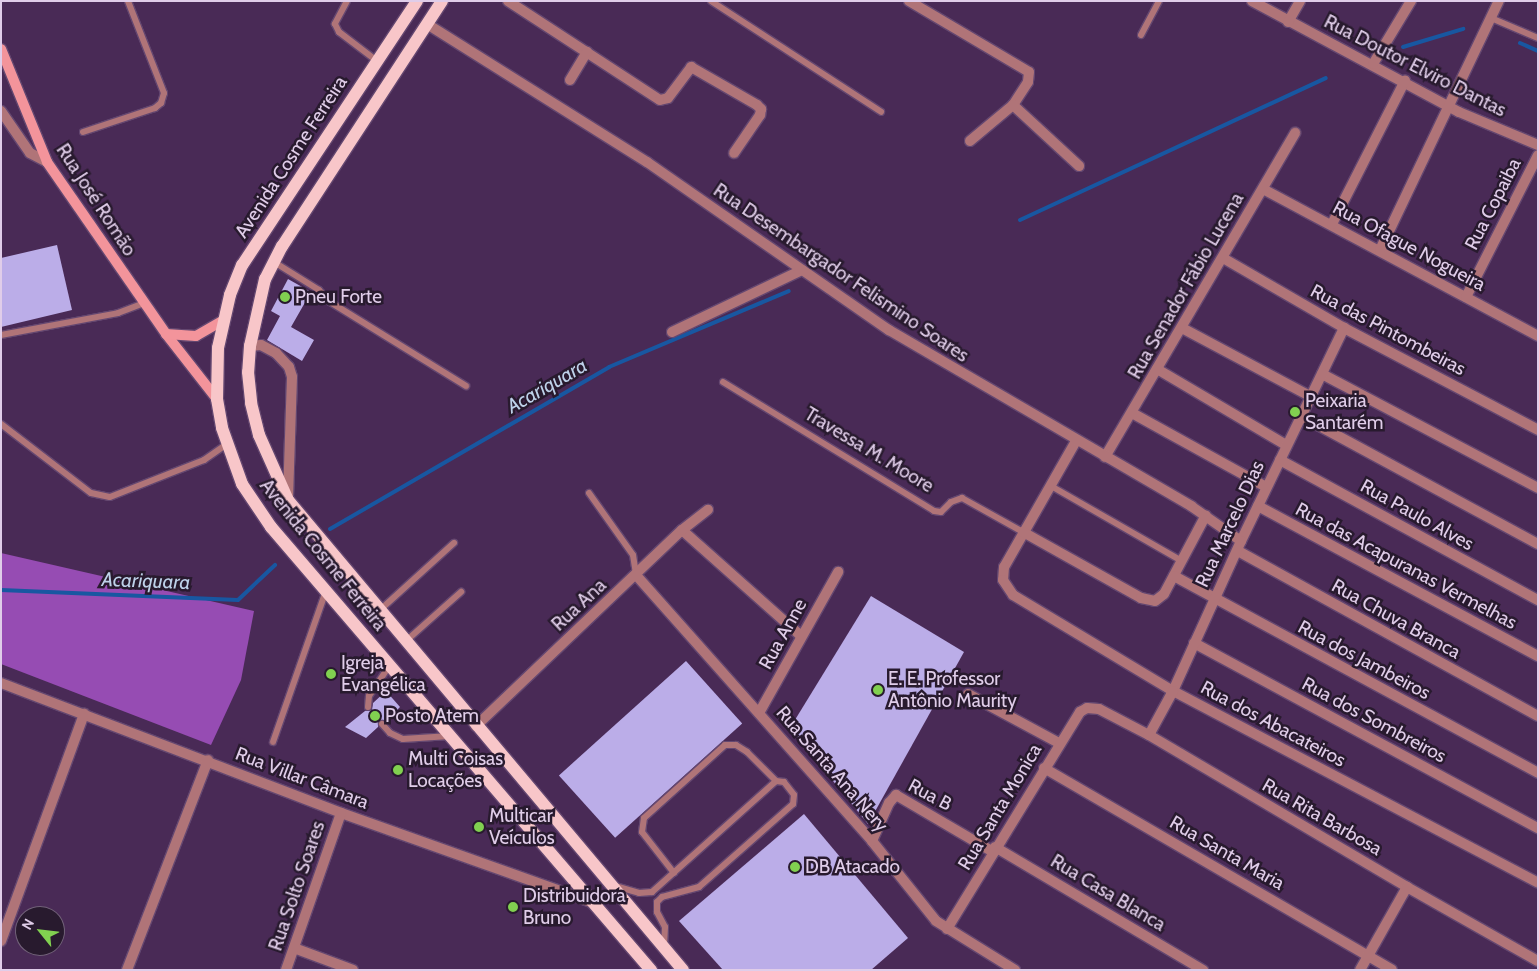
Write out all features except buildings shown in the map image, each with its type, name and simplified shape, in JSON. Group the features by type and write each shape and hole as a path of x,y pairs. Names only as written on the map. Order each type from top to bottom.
{"main road":[{"name":"Avenida Cosme Ferreira","path":"417,1 242,265 222,321 216,372 217,399 227,444 242,484 254,506 650,970"},
{"name":"Avenida Cosme Ferreira","path":"442,1 274,262 265,279 250,346 248,372 251,404 259,434 288,500 405,642 614,886 683,970"},
{"name":"Rua José Romão","path":"1,49 46,162 166,334 217,399"},
{"path":"166,334 196,336 222,321"}],"street":[{"path":"508,1 660,100 668,98 691,67 757,105 761,109 760,115 734,153"},
{"path":"909,1 1027,69 1028,82 1013,105 970,141"},
{"name":"Rua Doutor Elviro Dantas","path":"1252,1 1288,22 1373,64 1449,106 1538,145"},
{"path":"1288,22 1300,1"},
{"path":"1373,64 1411,1"},
{"path":"1380,250 1499,1"},
{"name":"Rua Desembargador Felismino Soares","path":"427,24 647,162 890,330 1076,441 1206,515 1241,541"},
{"path":"570,80 587,52"},
{"path":"1332,224 1405,81"},
{"path":"1013,105 1079,166"},
{"path":"1,111 30,153 46,162"},
{"name":"Rua Senador Fábio Lucena","path":"1105,457 1295,133"},
{"name":"Rua Copaiba","path":"1466,297 1538,154"},
{"name":"Rua Ofague Nogueira","path":"1263,189 1332,224 1538,336"},
{"name":"Rua das Pintombeiras","path":"1223,258 1344,328 1538,430"},
{"path":"672,332 802,270"},
{"path":"1182,328 1310,396"},
{"name":"Rua Marcelo Dias","path":"1149,735 1173,691 1266,487 1344,328"},
{"path":"250,346 261,345 276,353 289,367 292,377 288,500"},
{"path":"1157,369 1286,445"},
{"path":"1322,374 1538,488"},
{"path":"1132,413 1266,487"},
{"path":"1301,416 1538,544"},
{"path":"1023,532 1076,441"},
{"name":"Rua Paulo Alves","path":"1280,460 1538,600"},
{"name":"Rua das Acapuranas Vermelhas","path":"1258,506 1538,656"},
{"name":"Rua Ana","path":"476,726 682,530 708,510"},
{"path":"1174,576 1206,515"},
{"path":"682,530 800,635"},
{"name":"Rua dos Abacateiros","path":"1023,532 1004,567 1003,580 1013,595 1032,608 1173,691 1538,883"},
{"name":"Travessa M. Moore","path":"1023,532 1141,598 1154,601 1164,594 1174,576"},
{"name":"Rua Chuva Branca","path":"1238,552 1538,716"},
{"name":"Rua Anne","path":"759,713 800,635 838,572"},
{"name":"Rua Santa Ana Nery","path":"636,575 872,841 936,921 1015,970"},
{"name":"Rua dos Jambeiros","path":"1174,576 1538,773"},
{"name":"Rua dos Sombreiros","path":"1194,643 1538,828"},
{"name":"Rua Villar Câmara","path":"1,683 208,760 341,813 592,902"},
{"path":"968,694 1059,743"},
{"name":"Rua Rita Barbosa","path":"1087,708 1104,711 1149,735 1406,887 1538,961"},
{"name":"Rua Santa Monica","path":"947,929 1076,716 1087,708"},
{"path":"1,941 84,714"},
{"path":"127,970 208,760"},
{"name":"Rua Santa Maria","path":"1044,768 1392,970"},
{"name":"Rua B","path":"872,841 889,803 896,795 994,849"},
{"name":"Rua Solto Soares","path":"286,970 341,813"},
{"name":"Rua Casa Blanca","path":"994,849 1203,970"},
{"path":"1360,970 1406,887"},
{"path":"294,948 353,970"}],"lane":[{"path":"83,132 155,108 161,103 164,93 128,1"},
{"path":"347,1 335,24 338,32 377,61"},
{"path":"711,1 881,112"},
{"path":"1141,35 1156,2"},
{"path":"1491,18 1538,38"},
{"path":"274,262 319,290 330,302 466,386"},
{"path":"1,335 118,313 144,303"},
{"name":"Travessa M. Moore","path":"723,382 934,511 941,512 951,502 962,498 1023,532"},
{"path":"1,424 91,493 110,497 204,460 227,444"},
{"path":"1051,486 1182,561"},
{"path":"589,493 633,555 636,575"},
{"path":"379,611 454,543"},
{"path":"272,742 326,591"},
{"path":"405,642 460,592"},
{"path":"368,707 369,696 389,666"},
{"path":"382,724 390,733 403,739 450,736"},
{"path":"664,946 665,927 657,912 657,902 662,897 699,886 793,804 794,796 784,782 776,781 747,752 736,745 725,744 644,818 642,832 674,873"},
{"path":"614,886 639,893 652,892 776,781"}],"shaded area":[{"path":"1,553 254,611 241,680 211,745 1,664"}],"waterway":[{"path":"1403,47 1463,29"},
{"path":"1520,43 1538,51"},
{"path":"1020,220 1326,78"},
{"name":"Acariquara","path":"330,529 609,367 789,291"},
{"name":"Acariquara","path":"1,590 238,600 275,565"}],"place":[{"name":"Pneu Forte","path":"285,297"},
{"name":"Peixaria Santarém","path":"1295,412"},
{"name":"Igreja Evangélica","path":"331,674"},
{"name":"E. E. Professor Antônio Maurity","path":"878,690"},
{"name":"Posto Atem","path":"375,716"},
{"name":"Multi Coisas Locações","path":"398,770"},
{"name":"Multicar Veículos","path":"479,827"},
{"name":"DB Atacado","path":"795,867"},
{"name":"Distribuidora Bruno","path":"513,907"}]}
